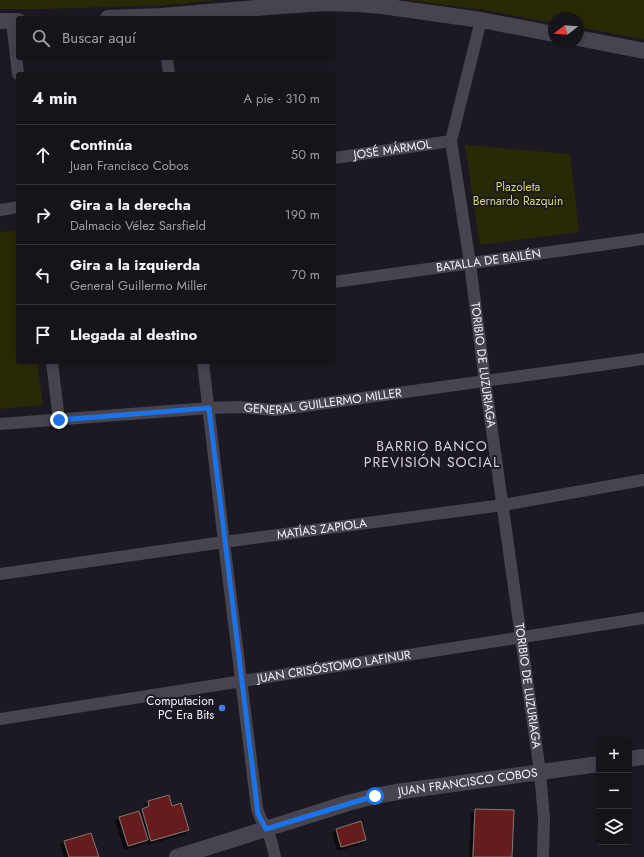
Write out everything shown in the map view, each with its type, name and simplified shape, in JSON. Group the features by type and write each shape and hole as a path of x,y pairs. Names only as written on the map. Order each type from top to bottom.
{"street":[{"path":"172,16 325,3 359,4 481,20 548,33"},
{"name":"TORIBIO DE LUZURIAGA","path":"481,20 451,141 470,263 540,772 544,818 543,857"},
{"path":"10,21 18,72"},
{"path":"584,39 644,51"},
{"path":"167,60 169,72"},
{"name":"JOSÉ MÁRMOL","path":"336,158 451,141"},
{"path":"0,210 16,207"},
{"name":"BATALLA DE BAILÉN","path":"336,282 644,239"},
{"name":"GENERAL GUILLERMO MILLER","path":"0,424 209,408 239,407 283,409 644,359"},
{"path":"52,364 59,420"},
{"path":"203,364 257,808 274,848 275,857"},
{"name":"MATÍAS ZAPIOLA","path":"0,574 224,542 503,505 644,480"},
{"name":"JUAN CRISÓSTOMO LAFINUR","path":"0,719 644,618"},
{"path":"632,759 644,757"},
{"name":"JUAN FRANCISCO COBOS","path":"178,857 375,796 596,764"}],"green space":[{"path":"0,0 218,0 166,5 0,9"},
{"path":"408,0 644,0 644,39 584,28 584,12 548,12 548,22 484,10"},
{"name":"Plazoleta Bernardo Razquin","path":"465,145 570,154 579,232 480,245"},
{"path":"16,230 16,364 37,364 43,405 0,409 0,232"}],"building":[{"path":"169,795 172,806 181,803 189,830 151,841 142,809 149,806 148,801"},
{"path":"475,809 514,810 512,857 473,857"},
{"path":"139,811 148,840 128,846 119,817"},
{"path":"361,821 366,840 341,847 336,829"},
{"path":"91,833 99,857 69,857 64,841"}],"place":[{"name":"Computacion PC Era Bits","path":"222,708"}],"district":[{"name":"BARRIO BANCO PREVISIÓN SOCIAL","path":"432,454"}],"route":[{"path":"59,420 209,408 258,814 266,829 375,796"}]}
